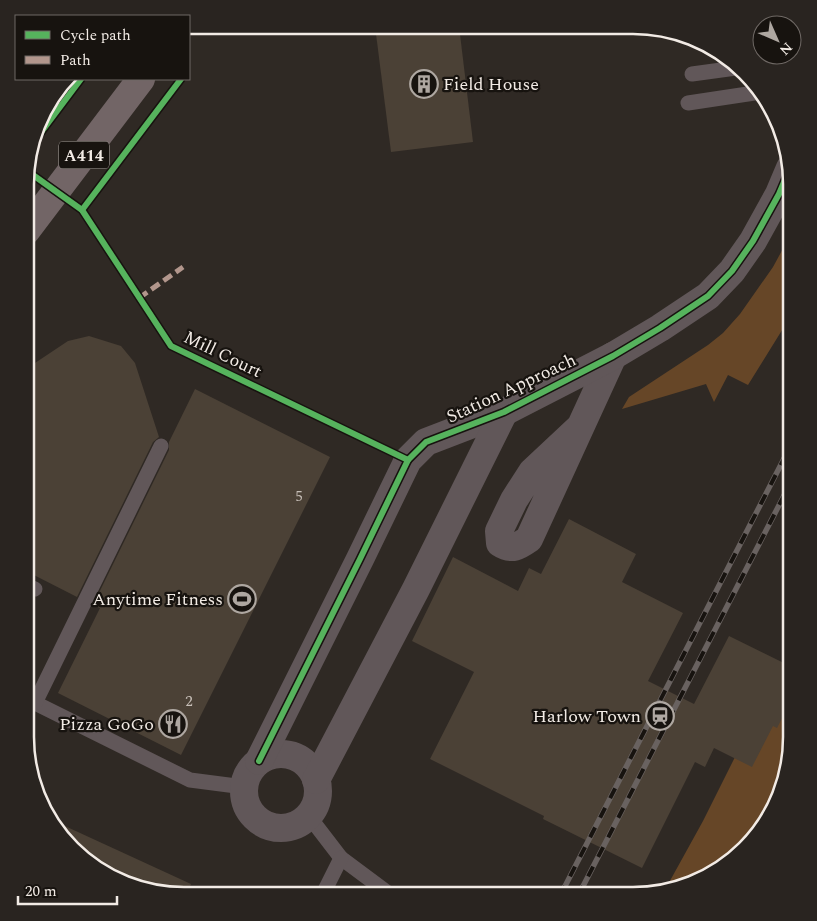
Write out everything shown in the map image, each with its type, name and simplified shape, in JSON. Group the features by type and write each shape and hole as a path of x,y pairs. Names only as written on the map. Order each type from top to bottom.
{"highway":[{"name":"A414","path":"34,221 141,80"}],"street":[{"name":"Station Approach","path":"244,787 251,768 259,761 408,460 426,442 504,412 613,356 708,296 732,271 752,241 783,185"},
{"name":"Station Approach","path":"579,428 613,356"},
{"name":"Station Approach","path":"308,815 315,805 318,792 316,780 416,588 504,412"},
{"path":"259,761 269,756 281,754 293,756 303,761 311,769 316,780"},
{"path":"244,787 245,799 249,809 256,818 266,824 288,827 299,823 308,815"}],"lane":[{"path":"692,74 729,69"},
{"path":"688,103 753,93"},
{"path":"34,693 161,446"},
{"path":"34,703 190,780 244,787"},
{"path":"308,815 341,858 380,887"},
{"path":"326,887 341,858"}],"shaded area":[{"path":"783,249 783,329 748,385 728,375 714,402 706,384 622,409 629,397 723,333 740,314 773,267"},
{"path":"775,677 783,681 782,757 772,795 758,821 732,850 717,862 700,872 669,882 703,821"}],"building":[{"name":"Field House","path":"376,34 460,34 473,142 391,152"},
{"path":"89,336 121,346 135,363 159,437 153,442 77,597 34,575 34,364 68,341"},
{"path":"195,389 330,457 181,755 58,693 100,608 93,605 169,450 169,442"},
{"path":"569,519 636,554 622,582 683,613 648,681 694,704 729,636 783,663 783,716 777,728 773,726 752,767 714,748 705,767 695,762 642,868 543,819 544,816 430,759 474,672 412,641 453,557 518,591 529,568 541,574"},
{"path":"62,825 191,884 190,887 174,887 145,882 126,876 92,856"}],"railway":[{"path":"565,887 783,461"},
{"path":"583,887 783,497"}],"marked path":[{"path":"139,298 183,267"}],"cycle path":[{"path":"44,128 80,80"},
{"path":"82,210 180,80"},
{"name":"Mill Court","path":"34,176 82,210 171,346 408,460"},
{"path":"259,761 408,460 426,442 504,412 613,356 708,296 732,271 753,241 783,185"}],"place":[{"name":"Field House","path":"424,84"},
{"name":"Anytime Fitness","path":"242,599"},
{"name":"Harlow Town","path":"660,716"},
{"name":"Pizza GoGo","path":"173,724"}]}
